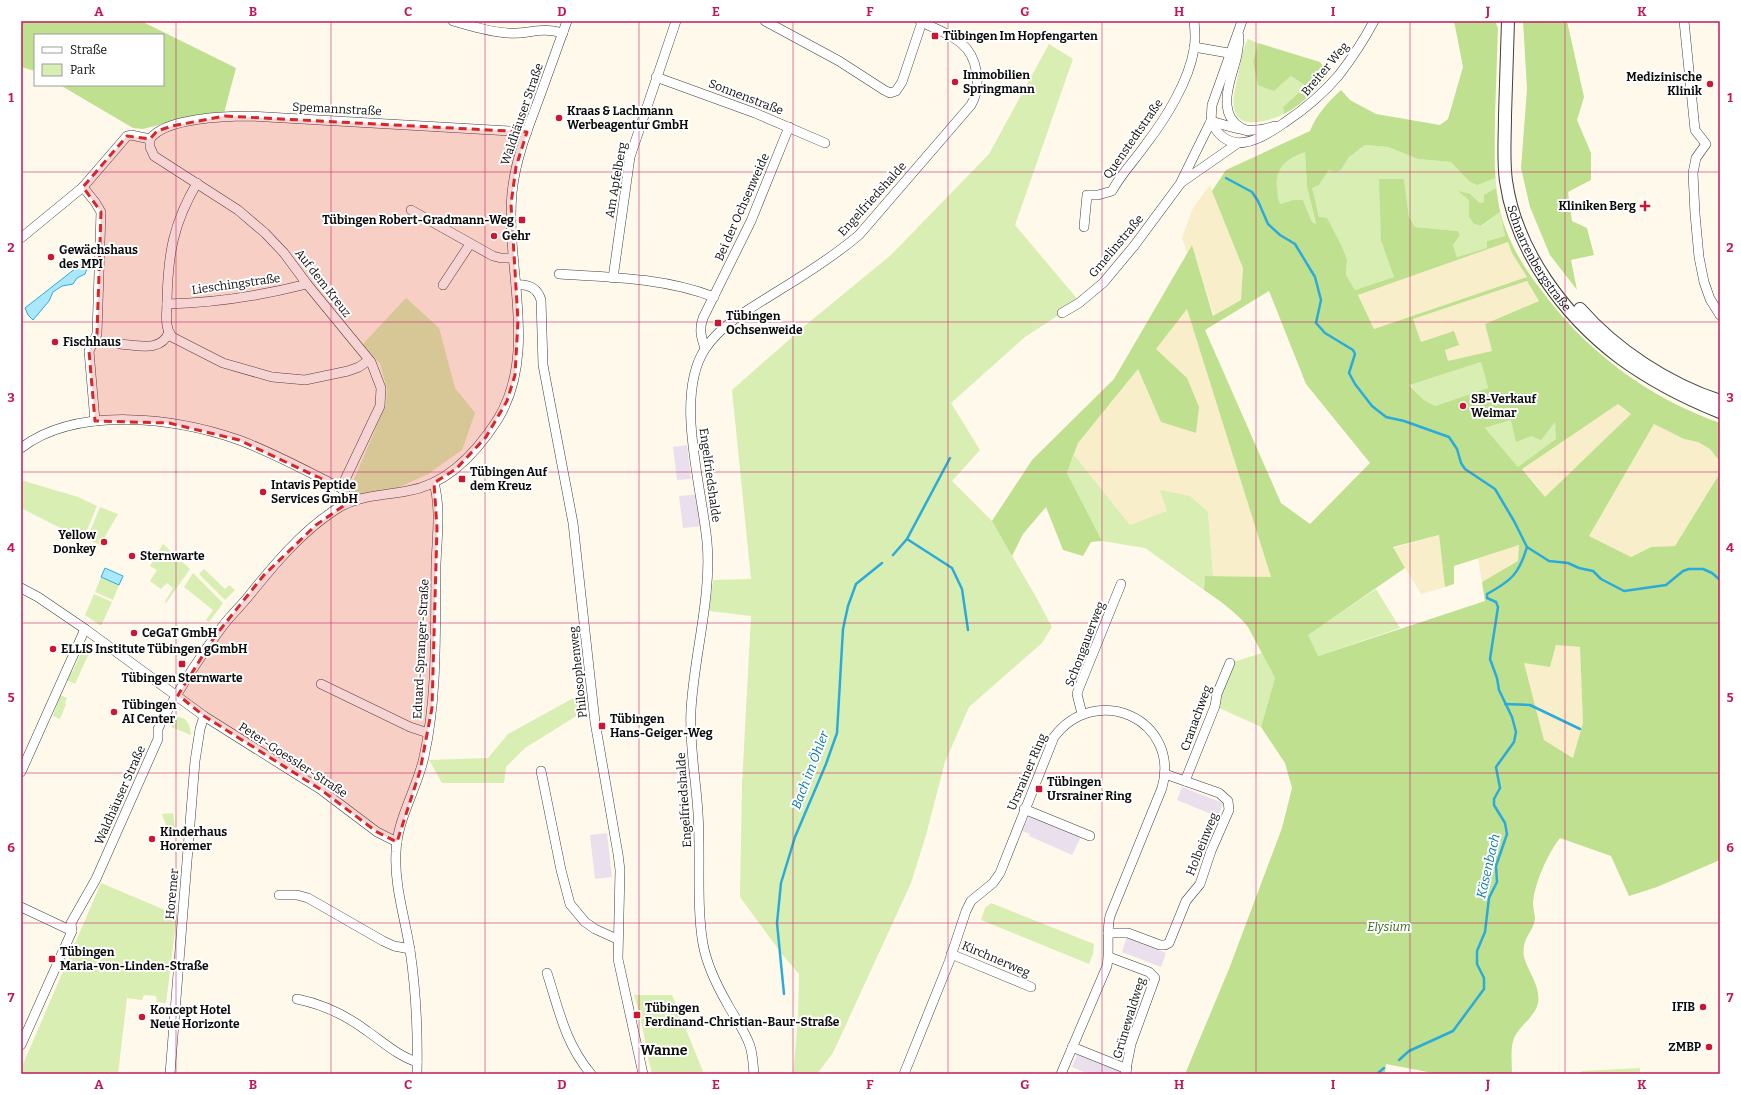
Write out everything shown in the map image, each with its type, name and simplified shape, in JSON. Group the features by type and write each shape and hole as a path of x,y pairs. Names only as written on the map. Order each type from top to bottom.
{"street":[{"path":"453,21 510,34 545,29 563,34"},
{"name":"Waldhäuser Straße","path":"21,1045 72,931 71,923 96,879 158,739 158,729 162,720 215,636 264,575 316,525 348,502 372,496 416,490 450,473 473,452 497,420 507,401 512,387 517,356 518,320 511,218 512,194 516,167 567,21"},
{"name":"Am Apfelberg","path":"613,278 629,161 676,21"},
{"path":"765,21 839,61 890,93 896,91 902,82 921,22"},
{"name":"Quenstedtstraße","path":"1084,227 1087,195 1098,195 1112,191 1146,144 1172,103 1189,67 1194,47 1194,21"},
{"name":"Breiter Weg","path":"1238,143 1263,138 1309,105 1339,75 1358,48 1374,21"},
{"name":"Schnarrenbergstraße","path":"1508,21 1505,167 1511,209 1528,250 1561,300 1584,326 1600,341 1619,357 1655,381 1720,412"},
{"name":"Schnarrenbergstraße","path":"1515,21 1510,154 1513,185 1522,221 1534,248 1548,270 1573,301 1590,320 1622,348 1649,366 1678,382 1720,401"},
{"path":"1684,21 1695,130 1706,144 1696,158 1693,173 1699,257 1704,282 1710,299 1720,315"},
{"name":"Engelfriedshalde","path":"754,1074 749,1044 721,994 706,958 701,927 698,814 690,723 692,693 707,586 708,556 692,430 690,401 694,371 705,348 712,338 731,322 835,254 859,235 971,105 977,92 977,75 972,58 967,48 952,37 921,22"},
{"name":"Gmelinstraße","path":"1241,24 1234,53 1227,105 1233,121 1247,131"},
{"path":"1194,47 1234,53"},
{"name":"Gmelinstraße","path":"1062,313 1079,303 1103,282 1134,246 1180,184 1210,121 1212,105 1234,53"},
{"name":"Sonnenstraße","path":"656,77 728,102 825,143"},
{"name":"Spemannstraße","path":"150,139 157,131 172,126 225,116 250,116 527,132"},
{"path":"1210,121 1219,134 1229,141 1238,143"},
{"name":"Breiter Weg","path":"1210,121 1234,129 1247,131 1261,130 1284,123"},
{"name":"Bei der Ochsenweide","path":"705,348 700,333 700,326 751,221 789,127"},
{"path":"21,238 83,187 128,136 131,135 150,139"},
{"name":"Auf dem Kreuz","path":"150,139 150,147 154,156 238,210 284,253 307,284 369,360 377,374 381,388 380,406 341,488"},
{"name":"Gmelinstraße","path":"1180,184 1198,169 1238,143"},
{"path":"120,344 155,346 166,339 168,332 166,322 168,264 172,240 182,212 198,183"},
{"path":"83,187 101,212 97,334 89,351 95,421"},
{"path":"411,210 493,256 513,258"},
{"path":"443,285 470,244"},
{"path":"559,274 669,284 714,296"},
{"name":"Lieschingstraße","path":"167,304 201,302 307,284"},
{"name":"Philosophenweg","path":"516,285 529,285 539,293 543,366 573,524 595,722 620,870 617,939 618,959 643,1074"},
{"path":"168,332 172,337 223,362 272,377 305,380 348,371 359,367 369,360"},
{"path":"21,448 49,432 70,425 95,421 130,420 169,423 224,436 264,451 341,488 344,490 348,502"},
{"name":"Eduard-Spranger-Straße","path":"417,1074 416,1001 410,949 397,878 397,842 401,824 420,770 428,732 433,693 437,508 434,482"},
{"name":"Schongauerweg","path":"1082,714 1077,694 1121,584"},
{"name":"Peter-Goessler-Straße","path":"21,588 38,597 85,629 178,695 204,716 320,789 377,832 397,842"},
{"path":"21,772 85,629"},
{"name":"Cranachweg","path":"1186,781 1215,706 1217,694 1230,663"},
{"path":"321,684 410,727 428,732"},
{"name":"Ursrainer Ring","path":"904,1074 951,954 966,911 971,901 993,883 1000,873 1024,809 1054,737 1068,722 1082,714 1098,710 1125,712 1139,719 1150,731 1160,747 1165,760 1165,774 1162,788 1108,922 1109,956 1103,976 1061,1074"},
{"name":"Horemer","path":"170,1074 196,760 200,729 204,716"},
{"path":"541,771 570,904 584,922 617,939"},
{"name":"Holbeinweg","path":"1108,933 1128,933 1160,945 1169,943 1186,901 1200,884 1230,806 1228,801 1219,794 1165,774"},
{"path":"1024,809 1090,836"},
{"path":"279,895 298,895 308,898 334,911 394,946 410,949"},
{"path":"21,908 72,931"},
{"name":"Kirchnerweg","path":"951,954 1031,987"},
{"name":"Grünewaldweg","path":"1072,1047 1126,1072 1132,1044 1155,978 1149,972 1109,956"},
{"path":"547,973 560,1020 566,1035 573,1049 591,1074"},
{"path":"298,999 312,1002 348,1019 405,1057 417,1062"}],"highlighted area":[{"path":"225,116 527,132 516,167 511,204 518,321 515,375 507,401 486,437 456,469 434,483 437,528 432,708 420,771 397,842 377,832 320,789 204,716 178,695 215,636 264,575 316,525 349,502 341,488 239,440 169,423 95,421 89,351 97,334 101,212 83,187 127,136 150,139 157,131 172,126"}],"shaded area":[{"path":"1210,185 1243,268 1241,300 1214,316 1192,246 1187,253 1182,238 1193,208"},
{"path":"1508,242 1512,253 1527,277 1374,329 1358,295"},
{"path":"1527,281 1539,301 1485,324 1492,351 1448,362 1445,350 1421,342 1413,319"},
{"path":"1187,308 1271,577 1213,576 1208,512 1160,490 1168,511 1130,525 1074,455 1078,443 1138,369 1161,422 1196,433 1187,378 1156,349"},
{"path":"1618,404 1631,414 1545,498 1522,469"},
{"path":"1654,424 1684,439 1698,442 1711,449 1720,460 1720,473 1675,546 1651,547 1631,557 1589,536"},
{"path":"687,445 691,479 677,480 673,447"},
{"path":"701,494 705,526 683,528 679,496"},
{"path":"1439,535 1445,587 1421,594 1393,548"},
{"path":"1519,545 1518,561 1482,582 1478,558"},
{"path":"1556,645 1580,647 1583,723 1574,758 1544,740 1524,663 1550,667"},
{"path":"1182,787 1223,803 1218,817 1177,800"},
{"path":"1030,814 1082,835 1072,855 1029,836 1030,834 1022,831"},
{"path":"607,833 612,877 595,879 590,835"},
{"path":"1128,933 1160,945 1159,950 1166,953 1161,967 1122,952"},
{"path":"1079,1050 1122,1072 1121,1074 1089,1074 1072,1067"}],"green space":[{"path":"21,21 141,21 236,68 224,113 190,117 143,129 133,128 62,86 164,86 164,34 34,34 34,71 21,67"},
{"name":"Elysium","path":"1454,21 1495,21 1498,28 1495,116 1495,172 1497,195 1505,228 1514,249 1532,278 1557,310 1576,331 1619,369 1667,400 1720,423 1720,460 1710,449 1698,442 1684,439 1654,424 1589,536 1631,557 1651,547 1675,546 1720,473 1720,860 1657,887 1629,896 1611,856 1560,838 1555,844 1542,869 1534,896 1534,924 1524,945 1524,957 1538,991 1538,1003 1534,1013 1514,1038 1512,1051 1512,1074 1438,1074 1386,1064 1385,1074 1185,1074 1229,969 1282,828 1292,788 1285,763 1261,727 1275,678 1248,627 1233,611 1204,590 1205,576 1271,577 1187,309 1156,349 1187,378 1199,407 1196,433 1161,422 1138,369 1078,443 1067,473 1102,541 1091,542 1083,556 1063,550 1046,507 1023,534 1012,556 992,521 1032,460 1114,379 1192,245 1213,316 1241,300 1243,268 1212,191 1226,170 1310,131 1323,109 1341,90 1350,100 1376,114 1440,125 1448,119 1463,67","holes":["1365,145 1388,147 1418,159 1451,162 1469,181 1477,185 1495,178 1496,188 1484,195 1484,202 1480,203 1470,194 1458,191 1469,200 1469,217 1474,224 1481,226 1500,212 1505,236 1487,241 1487,248 1457,257 1453,245 1460,235 1458,231 1415,227 1409,217 1404,179 1379,179 1381,240 1394,277 1355,290 1346,275 1347,260 1341,245 1327,218 1319,217 1312,188 1319,185 1329,170 1336,172 1341,170 1349,157","1305,152 1307,187 1316,224 1312,222 1303,200 1293,200 1281,204 1279,201 1277,189 1278,175 1283,165 1292,158","1508,242 1512,253 1527,277 1374,329 1358,295","1527,281 1539,301 1485,324 1492,351 1448,361 1445,350 1459,345 1454,331 1421,342 1413,319","1269,291 1306,384 1370,463 1310,524 1281,503 1205,330","1481,362 1488,388 1435,406 1424,400 1409,385","1618,404 1631,414 1545,497 1522,469","1511,420 1516,442 1531,436 1541,440 1555,422 1556,439 1518,467 1485,428","1439,535 1445,587 1454,584 1454,566 1519,545 1518,561 1482,582 1485,601 1318,656 1308,635 1405,568 1393,547","1556,645 1580,647 1583,723 1573,758 1544,740 1524,663 1550,667"]},
{"path":"1523,21 1567,21 1584,97 1577,120 1591,153 1591,180 1568,192 1572,221 1587,228 1594,255 1571,260 1577,290 1550,255 1530,207 1521,168 1527,89"},
{"path":"1248,39 1258,43 1253,61 1274,91 1291,76 1306,86 1283,107 1284,114 1264,121 1248,122 1242,120 1237,115 1234,108 1234,92 1244,47"},
{"path":"1258,43 1320,62 1329,74 1309,96 1284,114 1283,107 1306,86 1291,76 1274,91 1258,85 1253,61"},
{"path":"1049,44 1073,59 1015,225 1079,302 1025,337 951,403 980,450 952,481 992,521 1052,627 1042,643 969,707 945,762 926,835 911,883 838,1042 832,1054 817,1074 793,1074 798,1020 799,974 781,953 740,897 742,784 751,616 709,611 713,580 751,579 732,390 807,324 891,255 989,154"},
{"path":"1365,145 1388,147 1418,159 1452,162 1469,181 1495,178 1496,188 1484,202 1480,203 1470,194 1469,217 1474,224 1482,226 1500,212 1505,236 1487,241 1487,248 1457,257 1453,245 1460,235 1458,231 1415,227 1409,217 1404,179 1390,264 1394,277 1355,290 1346,275 1347,260 1319,217 1311,187 1319,185 1329,170 1336,172 1341,170 1349,157"},
{"path":"1305,152 1307,187 1316,225 1312,222 1303,200 1293,200 1281,204 1278,197 1277,181 1280,169 1287,162"},
{"path":"406,298 439,328 455,388 475,413 462,450 428,474 382,495 348,502 353,482 386,404 387,389 380,364 363,344"},
{"path":"1481,362 1488,388 1435,406 1424,400 1409,384"},
{"path":"1511,420 1531,436 1541,439 1555,421 1557,439 1518,467 1485,428"},
{"path":"1074,455 1130,525 1167,511 1160,490 1190,496 1208,512 1213,576 1205,576 1204,590 1145,548 1102,541 1067,473"},
{"path":"21,480 78,497 97,506 84,537 76,536 21,508"},
{"path":"100,507 118,514 100,545 87,539"},
{"path":"163,544 190,569 166,603 165,602 173,588 167,583 161,589 150,581 157,570 150,566"},
{"path":"204,569 225,589 229,585 235,590 225,600 199,574"},
{"path":"193,573 223,603 209,622 206,620 213,610 184,587"},
{"path":"101,577 119,585 113,600 95,592"},
{"path":"1376,589 1400,628 1318,656 1307,635"},
{"path":"94,594 112,602 101,626 85,615"},
{"path":"81,648 90,651 75,684 67,680 80,655"},
{"path":"1262,653 1275,678 1261,727 1215,706 1230,663"},
{"path":"60,695 67,698 60,719 53,716"},
{"path":"579,695 586,710 525,748 506,767 504,783 442,783 429,760 488,758 508,734"},
{"path":"177,717 181,717 186,720 189,725 191,735 171,727"},
{"path":"173,813 176,835 167,828 162,814"},
{"path":"101,883 177,915 166,1003 157,1002 156,996 144,995 142,1000 127,998 118,1074 21,1074 21,1069"},
{"path":"991,903 1094,944 1093,954 1089,964 981,920 985,908"},
{"path":"634,995 672,995 704,1074 652,1074 640,1015"},
{"path":"1640,1068 1640,1074 1580,1074 1582,1071"}],"water":[{"path":"85,261 88,266 85,274 77,278 73,284 62,286 53,292 49,301 33,320 28,315 25,308"},
{"path":"105,568 123,576 119,585 101,577"}],"waterway":[{"name":"Käsenbach","path":"1226,178 1252,192 1258,201 1268,224 1280,235 1295,244 1315,277 1321,300 1316,323 1325,333 1353,350 1355,354 1349,373 1355,384 1372,406 1386,417 1404,421 1449,437 1457,449 1461,463 1465,469 1495,489 1527,547 1521,564 1513,576 1508,581 1487,594 1487,598 1496,602 1498,607 1490,659 1497,678 1499,690 1512,717 1516,732 1514,742 1496,767 1500,788 1494,799 1494,805 1505,823 1507,834 1496,866 1497,882 1489,898 1485,932 1477,951 1477,964 1484,978 1484,989 1453,1031 1409,1051 1399,1060"},
{"name":"Bach im Öhler","path":"893,555 907,539 950,458"},
{"path":"907,539 952,568 962,589 968,630"},
{"path":"1527,547 1549,561 1568,563 1579,568 1593,571 1601,579 1624,591 1666,585 1683,571 1689,569 1703,569 1712,573 1720,580"},
{"name":"Bach im Öhler","path":"784,994 777,923 781,883 795,837 826,764 837,733 843,629 848,606 856,584 882,563"},
{"path":"1505,704 1530,705 1580,729"},
{"path":"1377,1074 1384,1068"}],"place":[{"name":"Tübingen Im Hopfengarten","path":"935,36"},
{"name":"Immobilien Springmann","path":"955,82"},
{"name":"Medizinische Klinik","path":"1710,84"},
{"name":"Kraas & Lachmann Werbeagentur GmbH","path":"559,118"},
{"name":"Kliniken Berg","path":"1645,206"},
{"name":"Tübingen Robert-Gradmann-Weg","path":"522,220"},
{"name":"Gehr","path":"494,236"},
{"name":"Gewächshaus des MPI","path":"51,257"},
{"name":"Tübingen Ochsenweide","path":"718,323"},
{"name":"Fischhaus","path":"55,342"},
{"name":"SB-Verkauf Weimar","path":"1463,406"},
{"name":"Tübingen Auf dem Kreuz","path":"462,479"},
{"name":"Intavis Peptide Services GmbH","path":"263,492"},
{"name":"Yellow Donkey","path":"104,542"},
{"name":"Sternwarte","path":"132,556"},
{"name":"CeGaT GmbH","path":"134,633"},
{"name":"ELLIS Institute Tübingen gGmbH","path":"53,649"},
{"name":"Tübingen Sternwarte","path":"182,664"},
{"name":"Tübingen AI Center","path":"114,712"},
{"name":"Tübingen Hans-Geiger-Weg","path":"602,726"},
{"name":"Tübingen Ursrainer Ring","path":"1039,789"},
{"name":"Kinderhaus Horemer","path":"152,839"},
{"name":"Tübingen Maria-von-Linden-Straße","path":"52,959"},
{"name":"IFIB","path":"1703,1007"},
{"name":"Tübingen Ferdinand-Christian-Baur-Straße","path":"637,1015"},
{"name":"Koncept Hotel Neue Horizonte","path":"142,1017"},
{"name":"ZMBP","path":"1709,1047"}],"district":[{"name":"Wanne","path":"664,1050"}]}
